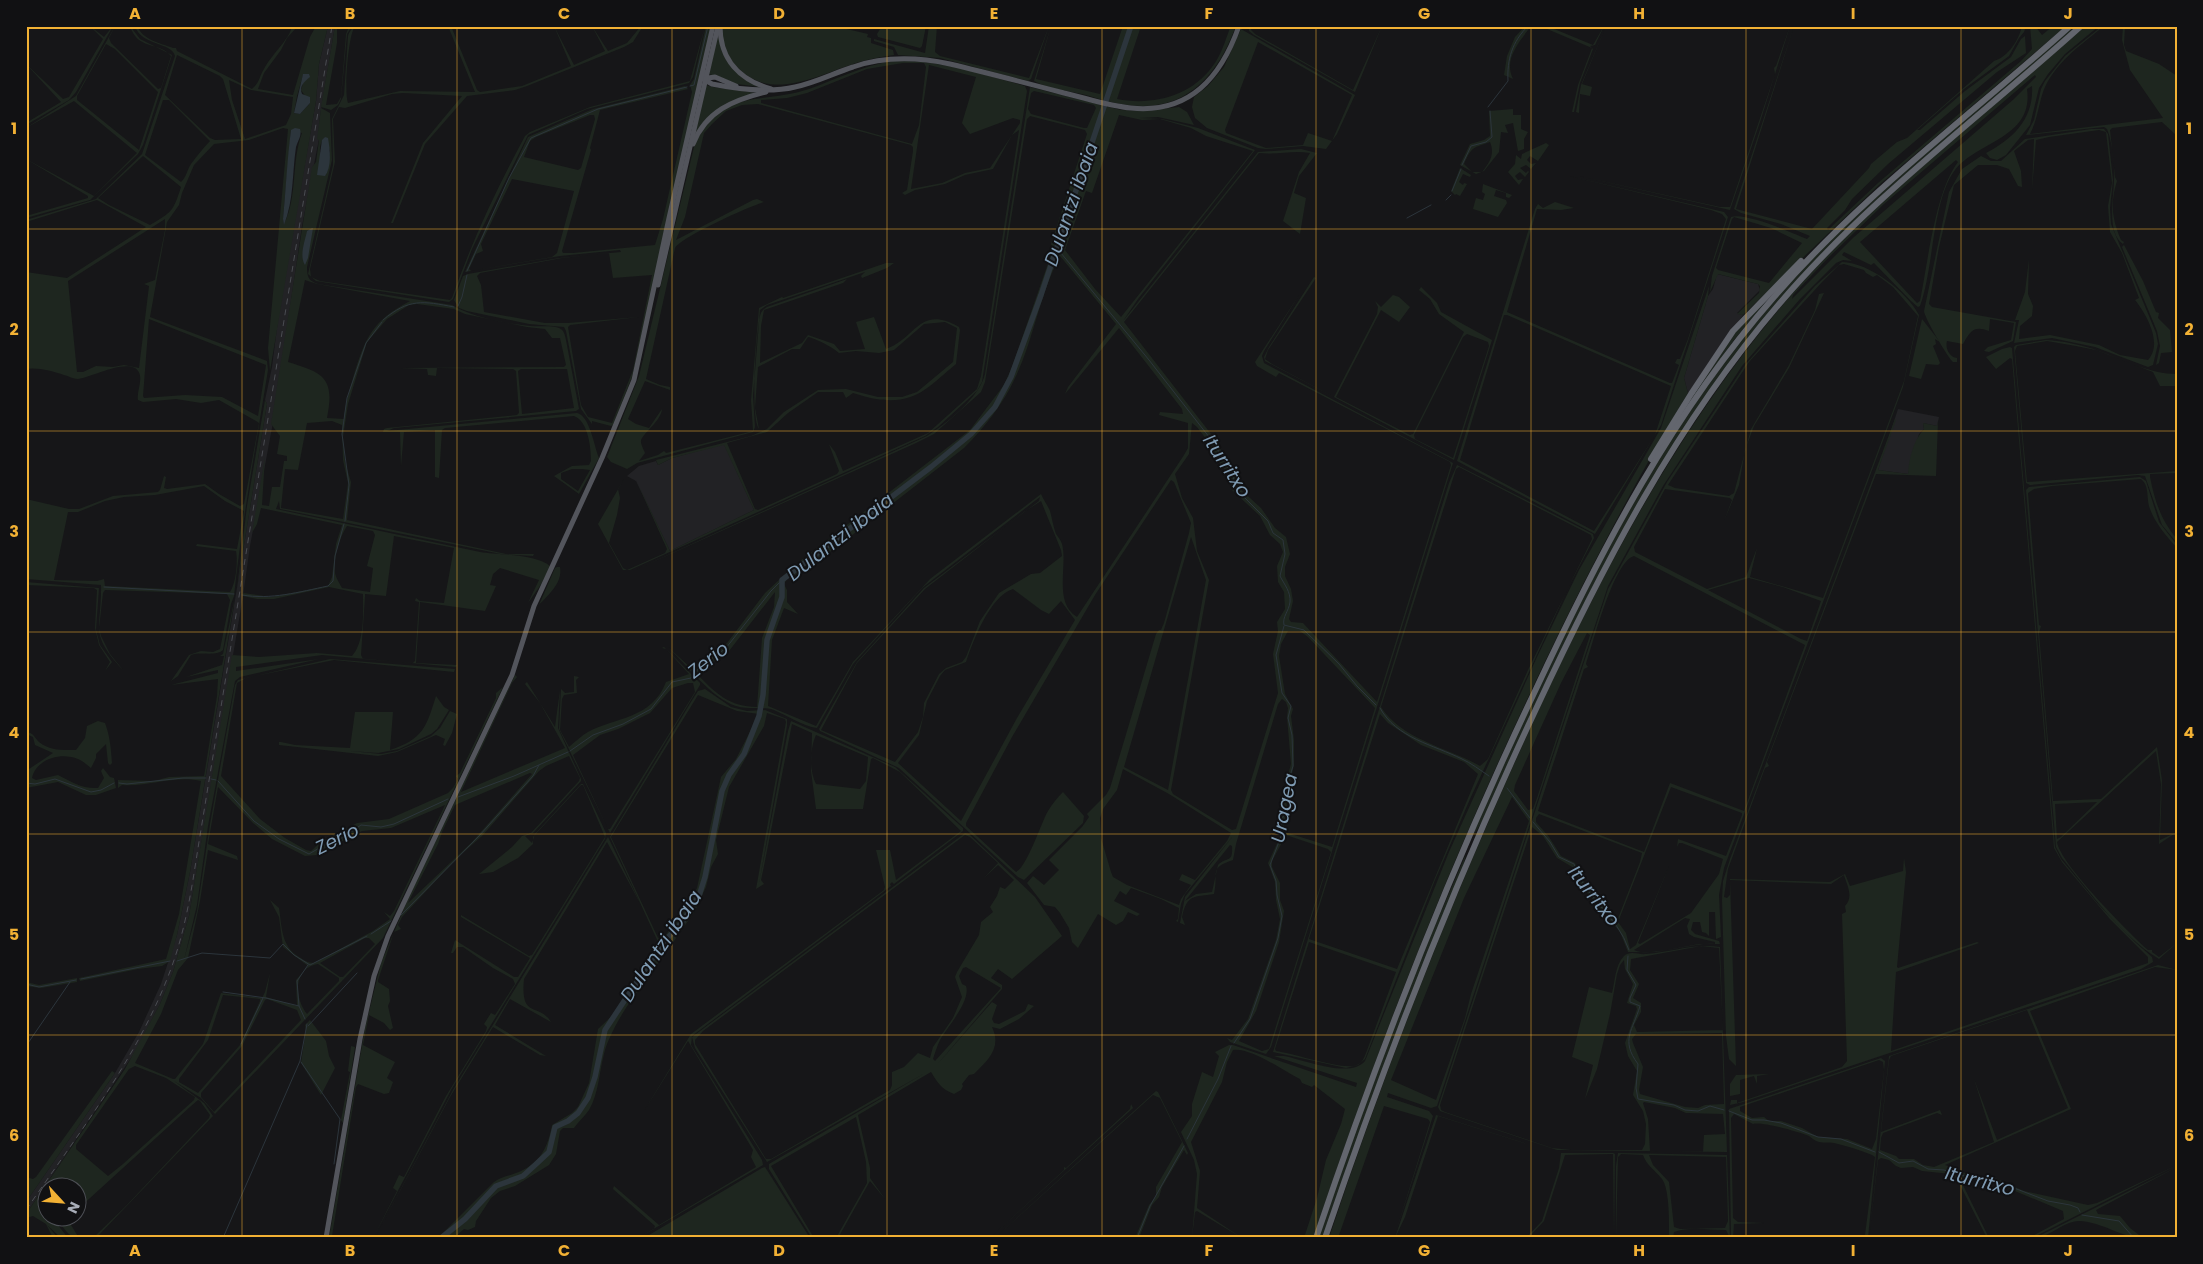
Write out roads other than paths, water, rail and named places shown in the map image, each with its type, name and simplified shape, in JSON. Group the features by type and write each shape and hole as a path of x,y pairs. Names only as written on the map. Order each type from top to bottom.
{"highway":[{"path":"1597,565 1642,482 1686,412 1742,335 1817,249 1886,183 2070,26"},
{"path":"1325,1238 1402,1024 1479,835 1576,625 1615,548 1662,466 1694,416 1743,348 1817,262 1903,180 2081,26"},
{"path":"1316,1238 1369,1086 1435,916 1518,726 1616,523 1648,465 1723,344 1760,301 1808,254 1817,249"}],"main road":[{"path":"646,329 663,244 713,26"},
{"path":"326,1238 360,1038 382,951 512,675 534,606 631,389 719,26"},
{"path":"719,26 721,43 732,66 751,81 777,90"},
{"path":"685,165 697,134 718,110 734,101 796,87 869,62 912,58 950,64 1112,105 1155,108 1181,100 1207,83 1220,68 1230,50 1239,26"},
{"path":"704,65 705,80"},
{"path":"694,107 700,88 708,78 715,77 738,87 777,90"}],"waterway":[{"path":"690,86 694,85 708,26"},
{"name":"Dulantzi ibaia","path":"441,1238 465,1219 496,1186 523,1176 549,1152 555,1127 568,1121 578,1113 588,1098 595,1077 605,1030 662,944 683,921 699,896 705,877 722,791 729,775 744,754 759,716 763,695 767,640 782,597 782,580 931,467 971,434 995,407 1011,377 1041,295 1131,26"},
{"path":"1488,107 1508,81 1508,65 1514,45 1528,26"},
{"path":"467,271 509,178 531,138 598,109 687,87"},
{"path":"1462,165 1471,146 1486,142 1492,137 1490,111"},
{"path":"1452,191 1461,169"},
{"path":"1446,200 1451,195"},
{"path":"1407,218 1431,205"},
{"name":"Iturritxo","path":"1056,247 1149,360 1213,442 1232,474 1238,491 1268,521 1273,533 1283,540 1285,554 1280,576 1290,598 1284,625 1304,630 1339,664 1376,705"},
{"path":"458,306 467,275"},
{"path":"383,320 401,308 417,303 433,303 454,307"},
{"path":"345,521 349,485 342,434 347,398 366,343 382,322"},
{"path":"242,595 274,596 328,586 333,581 335,556 344,524"},
{"name":"Zerio","path":"570,751 593,735 623,724 651,709 672,682 691,678 698,669 726,648 782,580"},
{"path":"104,587 234,594"},
{"name":"Uragea","path":"1234,1043 1250,1019 1278,938 1282,916 1276,881 1270,865 1282,834 1281,822 1285,812 1283,799 1293,766 1292,735 1288,718 1291,706 1282,693 1276,655 1284,626"},
{"name":"Iturritxo","path":"1380,708 1387,718 1406,734 1465,761 1489,776"},
{"name":"Zerio","path":"458,797 514,776 568,752"},
{"path":"401,915 479,836 533,776 539,765"},
{"name":"Zerio","path":"119,783 206,778"},
{"name":"Zerio","path":"26,783 35,784 55,779 91,792 101,790 114,783"},
{"name":"Zerio","path":"211,779 216,780"},
{"name":"Zerio","path":"218,781 254,821 279,839 309,854 333,840 342,838 361,825 381,827 394,824 448,799"},
{"name":"Iturritxo","path":"1507,788 1530,818"},
{"name":"Iturritxo","path":"1533,822 1550,842 1559,857 1574,864 1586,887 1617,926 1629,950"},
{"path":"371,934 391,921"},
{"path":"177,961 202,953 270,958 283,944 294,955 310,965 367,936"},
{"name":"Iturritxo","path":"1628,956 1627,970 1636,985 1630,1002 1640,1006 1629,1041 1633,1056 1638,1064 1636,1088 1638,1099 1674,1105 1685,1110 1698,1111 1710,1106 1724,1110"},
{"path":"81,979 170,961"},
{"path":"305,1019 299,1006 297,981 308,965"},
{"path":"308,1026 357,973"},
{"path":"26,984 39,987 76,980"},
{"path":"26,1046 70,982"},
{"path":"223,992 266,998 299,1006"},
{"path":"241,1044 263,998"},
{"path":"223,1238 300,1061 307,1024"},
{"name":"Uragea","path":"1187,1139 1218,1079 1231,1046"},
{"path":"301,1062 340,1119 334,1164"},
{"name":"Iturritxo","path":"1729,1111 1752,1120 1781,1123 1818,1137 1841,1139 1875,1152"},
{"name":"Uragea","path":"1137,1238 1150,1206 1184,1146"},
{"name":"Iturritxo","path":"1879,1152 1899,1163 1913,1161 1928,1169 1944,1170 1959,1175 1993,1180 2048,1201 2070,1205 2078,1208 2080,1212"},
{"name":"Iturritxo","path":"2082,1215 2119,1221 2134,1238"},
{"path":"2168,1238 2177,1234"}],"railway":[{"path":"26,1210 88,1121 127,1060 160,996 182,935 332,26"}]}
